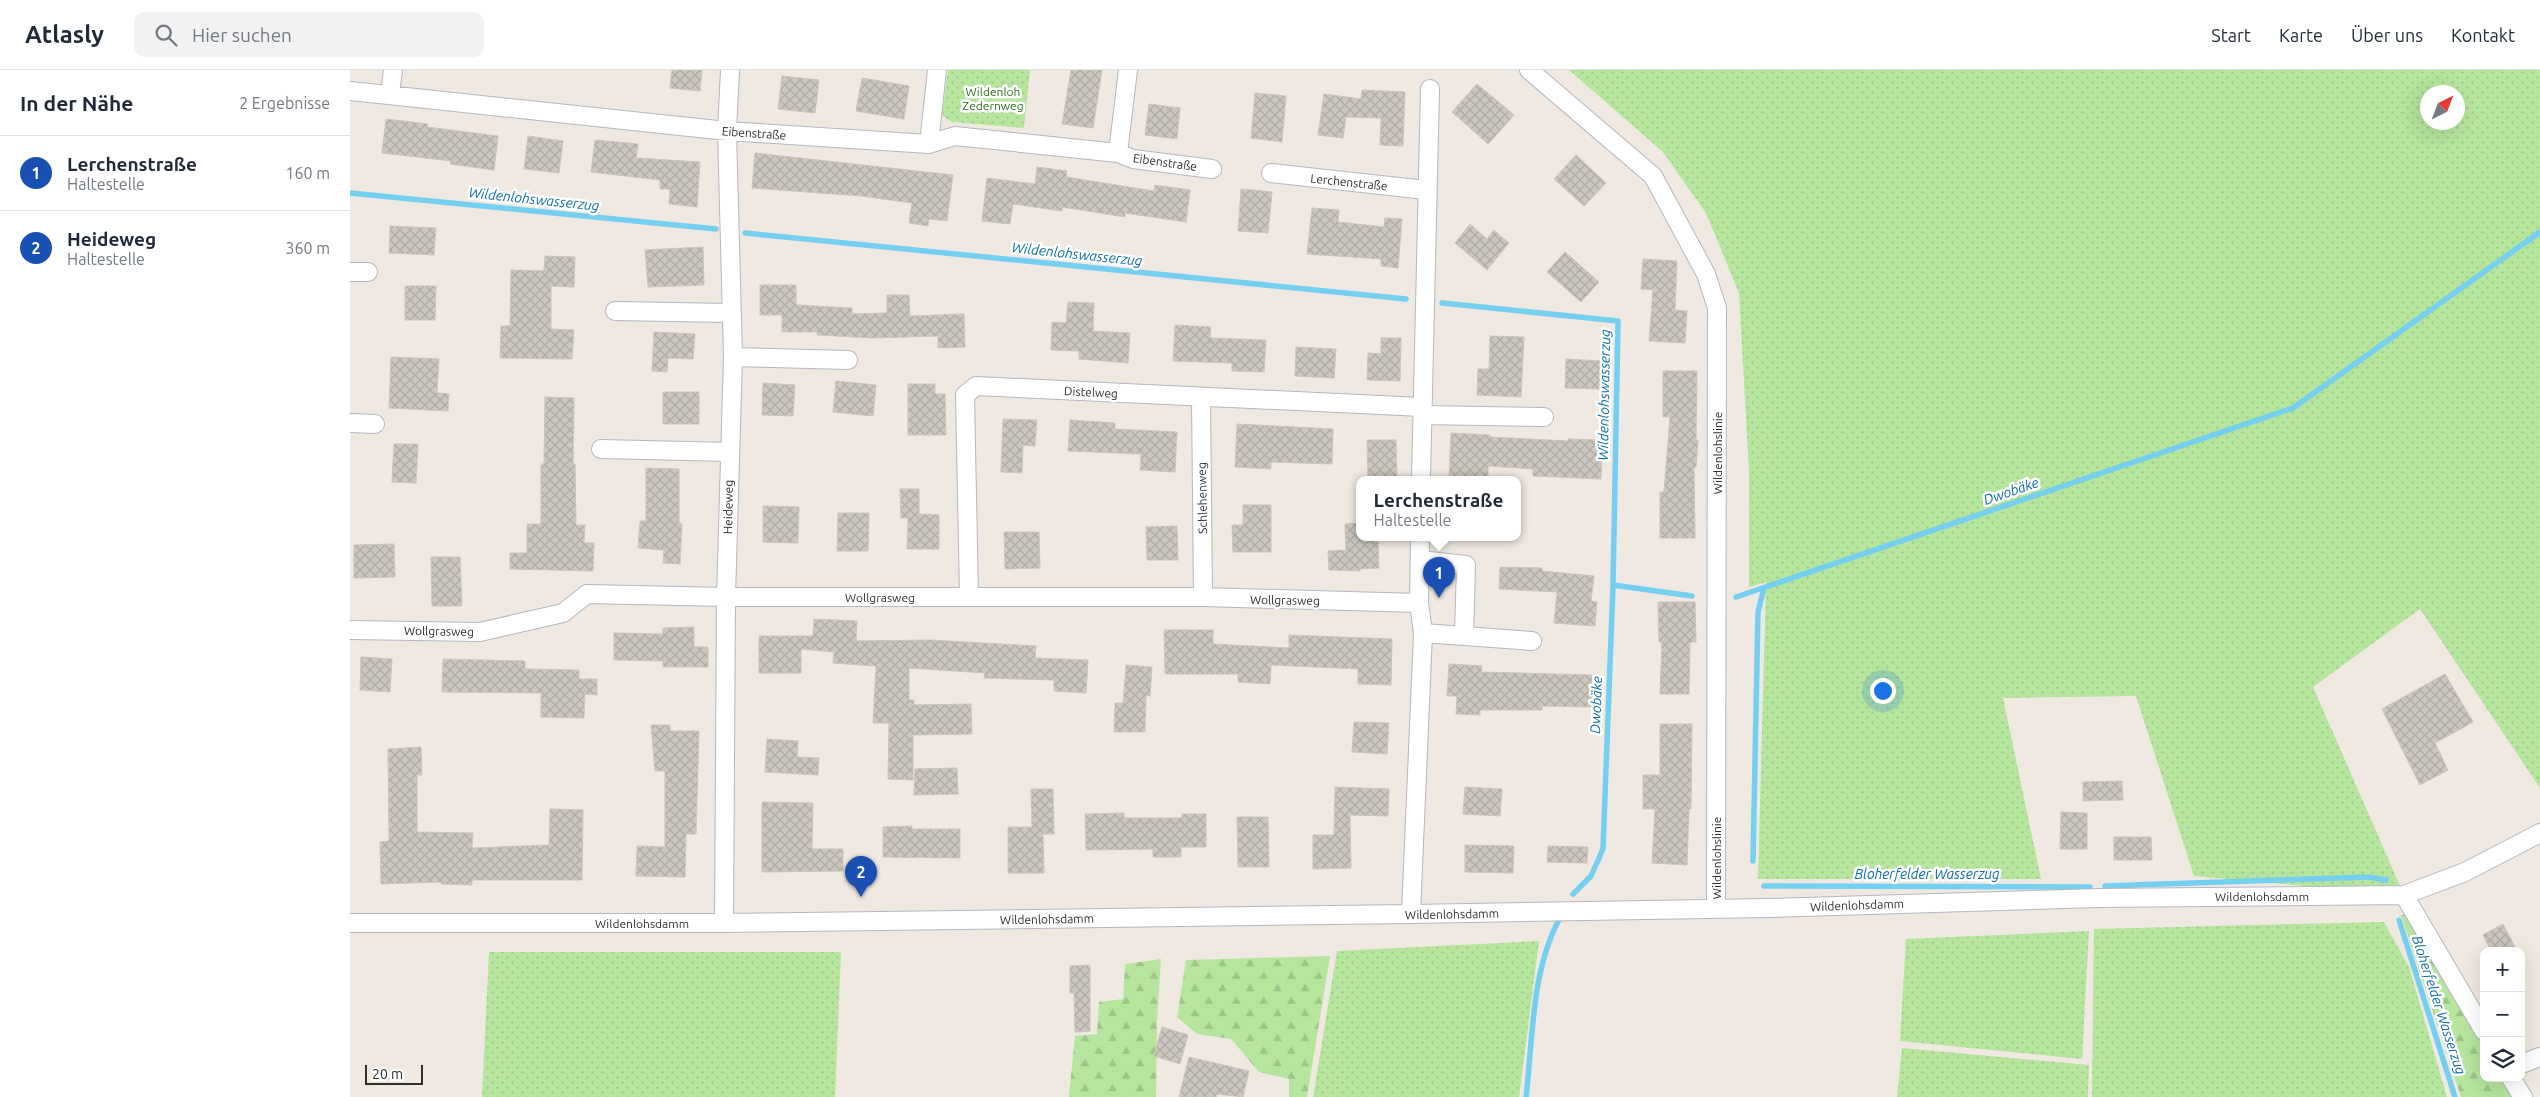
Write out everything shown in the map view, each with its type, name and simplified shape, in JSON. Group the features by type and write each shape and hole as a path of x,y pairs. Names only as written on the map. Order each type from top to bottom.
{"street":[{"path":"390,94 393,70"},
{"name":"Heideweg","path":"724,923 726,597 732,357 727,131 730,70"},
{"path":"929,144 937,70"},
{"name":"Eibenstraße","path":"1118,153 1128,70"},
{"name":"Wildenlohslinie","path":"1529,70 1654,176 1706,274 1717,308 1716,909"},
{"path":"1421,476 1426,190 1430,89"},
{"name":"Eibenstraße","path":"350,91 727,131 929,144 955,136 1118,153 1134,159 1212,169"},
{"name":"Lerchenstraße","path":"1271,173 1426,190"},
{"path":"350,272 368,272"},
{"path":"615,312 730,313"},
{"path":"732,357 848,360"},
{"name":"Distelweg","path":"969,597 965,395 976,386 1422,411"},
{"name":"Schlehenweg","path":"1201,398 1203,598"},
{"path":"1422,411 1544,417"},
{"path":"350,423 375,424"},
{"path":"601,449 730,452"},
{"path":"1411,914 1423,633 1419,603 1420,541"},
{"path":"1420,560 1466,565 1464,636"},
{"name":"Wollgrasweg","path":"350,630 480,632 563,613 587,594 726,597 1203,598 1419,603"},
{"path":"1423,633 1532,641"},
{"name":"Wildenlohsdamm","path":"350,923 724,923 1411,914 1716,909 2099,898 2404,895 2465,872 2540,833"},
{"path":"2404,895 2480,1024"},
{"path":"2525,1063 2540,1057"},
{"path":"2513,1082 2522,1097"}],"green space":[{"name":"Wildenloh Zedernweg","path":"948,70 1030,70 1024,128 952,122 942,115"},
{"path":"1569,70 2540,70 2540,788 2420,609 2313,687 2404,895 2194,876 2136,696 2003,698 2041,879 1758,879 1766,582 1749,587 1749,471 1739,293 1706,213 1663,152"},
{"path":"2409,914 2480,1038 2480,1082 2504,1082 2513,1097 2461,1097 2401,915"},
{"path":"2384,922 2409,967 2447,1097 2092,1097 2094,929"},
{"path":"2089,931 2082,1059 1900,1041 1906,939"},
{"path":"1539,941 1519,1097 1313,1097 1337,951"},
{"path":"489,952 841,952 835,1097 482,1097"},
{"path":"1330,956 1307,1097 1289,1097 1289,1079 1259,1072 1231,1039 1197,1034 1177,1017 1186,960"},
{"path":"1161,959 1157,1021 1156,1097 1069,1097 1075,1036 1097,1034 1099,1002 1123,999 1125,964"},
{"path":"1902,1048 2089,1065 2088,1097 1897,1097"}],"building":[{"path":"672,70 702,70 700,91 670,88"},
{"path":"1071,70 1102,70 1093,128 1062,124"},
{"path":"782,76 819,80 815,113 778,109"},
{"path":"862,78 909,86 904,119 856,111"},
{"path":"1477,84 1514,115 1488,144 1452,112"},
{"path":"1362,90 1405,92 1403,146 1380,145 1381,118 1346,117 1343,138 1318,135 1324,94 1361,99"},
{"path":"1255,93 1286,96 1282,142 1251,138"},
{"path":"1149,104 1180,108 1177,139 1145,135"},
{"path":"386,119 428,124 427,127 498,136 494,170 450,164 451,161 382,153"},
{"path":"528,136 563,141 559,173 524,169"},
{"path":"595,140 638,144 636,158 700,162 697,207 669,204 670,189 660,189 660,180 591,172"},
{"path":"755,153 953,175 947,221 929,219 928,226 909,223 912,203 861,196 752,188"},
{"path":"1576,155 1606,183 1584,206 1554,179"},
{"path":"1037,167 1067,171 1066,177 1154,191 1155,185 1190,190 1186,222 1125,213 1125,217 1062,207 1062,211 1013,204 1010,224 982,221 987,178 1035,184"},
{"path":"1241,189 1272,192 1268,233 1238,231"},
{"path":"1312,208 1339,210 1338,222 1384,227 1385,218 1402,219 1398,268 1381,266 1381,259 1307,254"},
{"path":"1470,224 1487,239 1494,230 1509,243 1487,270 1455,243"},
{"path":"390,226 436,228 434,255 389,253"},
{"path":"703,247 704,285 648,287 645,250"},
{"path":"1565,252 1599,282 1581,302 1547,272"},
{"path":"545,256 575,257 574,287 551,286 551,329 574,330 572,359 500,358 501,326 510,326 511,270 544,271"},
{"path":"1643,259 1677,261 1675,310 1687,311 1685,343 1649,341 1653,290 1641,289"},
{"path":"760,285 796,285 796,305 852,308 852,314 887,313 887,295 909,295 910,316 964,314 965,347 938,348 938,336 872,338 817,335 818,332 782,332 782,315 760,315"},
{"path":"405,286 436,286 435,320 405,320"},
{"path":"1068,302 1094,303 1093,331 1130,333 1128,363 1079,359 1079,351 1051,350 1052,322 1066,323"},
{"path":"1175,325 1211,327 1210,338 1266,340 1264,372 1232,371 1232,363 1173,361"},
{"path":"654,332 695,334 693,359 668,358 667,372 652,371"},
{"path":"1490,336 1524,337 1521,397 1477,395 1478,369 1489,369"},
{"path":"1381,338 1401,338 1400,381 1367,380 1368,353 1381,354"},
{"path":"1296,347 1336,349 1334,378 1295,376"},
{"path":"391,357 439,359 437,393 449,394 448,411 389,408"},
{"path":"1566,359 1601,361 1600,389 1565,388"},
{"path":"1663,371 1697,371 1696,440 1698,440 1696,467 1694,467 1695,538 1660,538 1660,492 1664,492 1670,417 1663,417"},
{"path":"836,381 876,385 873,416 833,412"},
{"path":"763,383 795,385 793,416 762,415"},
{"path":"908,384 935,384 935,394 945,394 946,435 908,435"},
{"path":"663,392 699,392 699,424 663,424"},
{"path":"545,397 574,398 573,464 575,464 576,525 585,525 584,543 594,543 593,571 510,569 510,553 527,553 527,524 541,524 541,464 544,464"},
{"path":"1003,419 1037,420 1035,446 1023,445 1022,473 1001,472"},
{"path":"1070,420 1115,423 1115,429 1177,432 1175,472 1140,470 1141,454 1068,451"},
{"path":"1237,424 1333,429 1332,464 1271,462 1271,469 1235,467"},
{"path":"1451,433 1568,441 1568,439 1602,440 1601,479 1533,476 1533,469 1488,466 1488,476 1449,476"},
{"path":"1367,440 1396,440 1397,476 1368,476"},
{"path":"394,444 418,444 416,483 392,482"},
{"path":"646,468 679,469 679,523 682,524 680,564 663,563 664,550 638,548 640,521 646,521"},
{"path":"900,489 919,489 919,514 939,515 939,549 907,549 908,518 901,518"},
{"path":"1243,505 1271,505 1271,552 1233,552 1232,525 1243,525"},
{"path":"763,506 799,507 798,543 763,542"},
{"path":"838,513 869,513 868,551 837,551"},
{"path":"1356,523 1356,541 1378,541 1379,568 1360,569 1360,571 1329,570 1328,551 1346,550 1345,524"},
{"path":"1177,526 1178,560 1147,560 1146,527"},
{"path":"1004,532 1039,532 1040,568 1005,569"},
{"path":"394,544 395,577 354,578 354,545"},
{"path":"431,557 460,557 462,606 432,606"},
{"path":"1500,567 1542,568 1542,571 1594,576 1591,601 1597,602 1595,626 1554,623 1557,592 1499,589"},
{"path":"1658,602 1695,602 1696,642 1690,642 1689,694 1660,694 1662,642 1659,642"},
{"path":"814,619 857,621 856,641 931,640 1036,646 1035,658 1088,660 1086,693 1054,691 1054,680 984,678 985,673 909,668 909,700 914,700 914,705 971,704 972,734 913,735 913,780 888,779 889,723 873,723 876,666 833,663 834,652 801,649 801,673 759,673 759,636 813,636"},
{"path":"694,627 694,647 708,647 708,667 663,667 663,661 614,660 614,633 663,634 663,628"},
{"path":"1164,630 1213,630 1213,644 1289,648 1289,635 1392,639 1391,685 1358,684 1358,669 1271,665 1270,684 1238,682 1238,674 1165,674"},
{"path":"361,657 392,659 390,692 360,690"},
{"path":"443,659 525,661 525,669 579,670 579,679 597,679 597,695 585,694 584,718 541,717 541,693 442,692"},
{"path":"1449,664 1482,666 1481,672 1592,675 1591,707 1542,706 1542,710 1480,710 1480,715 1456,714 1457,696 1447,696"},
{"path":"1126,665 1152,667 1150,696 1146,695 1145,732 1114,732 1115,703 1123,703"},
{"path":"2445,674 2473,722 2435,743 2448,770 2420,785 2382,709"},
{"path":"1354,722 1389,723 1387,754 1352,752"},
{"path":"1660,724 1692,724 1691,809 1689,809 1687,865 1652,863 1655,809 1643,809 1643,775 1660,775"},
{"path":"651,725 670,725 670,731 699,731 696,834 686,834 685,877 636,876 637,846 665,847 665,771 655,771"},
{"path":"767,739 798,741 797,757 819,758 818,775 765,772"},
{"path":"421,747 422,775 417,775 417,832 473,833 472,848 549,845 550,809 583,810 582,880 472,880 472,885 441,884 442,882 381,884 380,842 389,841 388,749"},
{"path":"957,768 958,794 914,795 915,769"},
{"path":"2122,781 2123,800 2083,801 2083,782"},
{"path":"1335,787 1389,789 1388,816 1350,815 1351,868 1313,869 1313,835 1334,835"},
{"path":"1465,787 1502,789 1500,816 1463,814"},
{"path":"1031,789 1053,789 1054,834 1043,834 1044,873 1008,873 1008,827 1032,827"},
{"path":"762,802 813,803 812,849 843,849 843,871 762,872"},
{"path":"2061,812 2087,813 2087,849 2060,849"},
{"path":"1124,813 1124,818 1182,818 1182,814 1206,814 1206,847 1181,847 1181,857 1153,857 1153,849 1086,850 1085,814"},
{"path":"1237,817 1268,817 1269,867 1238,867"},
{"path":"912,826 912,829 960,829 960,858 883,857 883,827"},
{"path":"2114,837 2151,837 2152,860 2114,860"},
{"path":"1465,845 1514,846 1513,873 1465,872"},
{"path":"1548,846 1588,847 1587,863 1547,862"},
{"path":"2503,924 2515,947 2489,947 2483,935"},
{"path":"1090,965 1090,1031 1075,1032 1074,993 1070,993 1070,966"},
{"path":"1162,1027 1188,1035 1180,1064 1154,1056"},
{"path":"1189,1057 1249,1071 1243,1097 1217,1094 1216,1097 1179,1097"}],"waterway":[{"name":"Wildenlohswasserzug","path":"350,193 716,229"},
{"name":"Dwobäke","path":"1736,597 2293,408 2540,232"},
{"name":"Wildenlohswasserzug","path":"745,233 1406,299"},
{"name":"Wildenlohswasserzug","path":"1442,303 1618,321 1613,585"},
{"name":"Dwobäke","path":"1573,894 1591,876 1603,849 1613,585 1692,596"},
{"path":"1753,861 1758,612 1764,588"},
{"name":"Bloherfelder Wasserzug","path":"2105,886 2369,877 2386,880"},
{"name":"Bloherfelder Wasserzug","path":"1764,886 2090,887"},
{"name":"Dwobäke","path":"1526,1097 1538,982 1550,938 1560,918"},
{"name":"Bloherfelder Wasserzug","path":"2399,920 2455,1097"}],"place":[{"name":"Lerchenstraße","path":"1439,598"},
{"name":"Heideweg","path":"861,897"}]}
